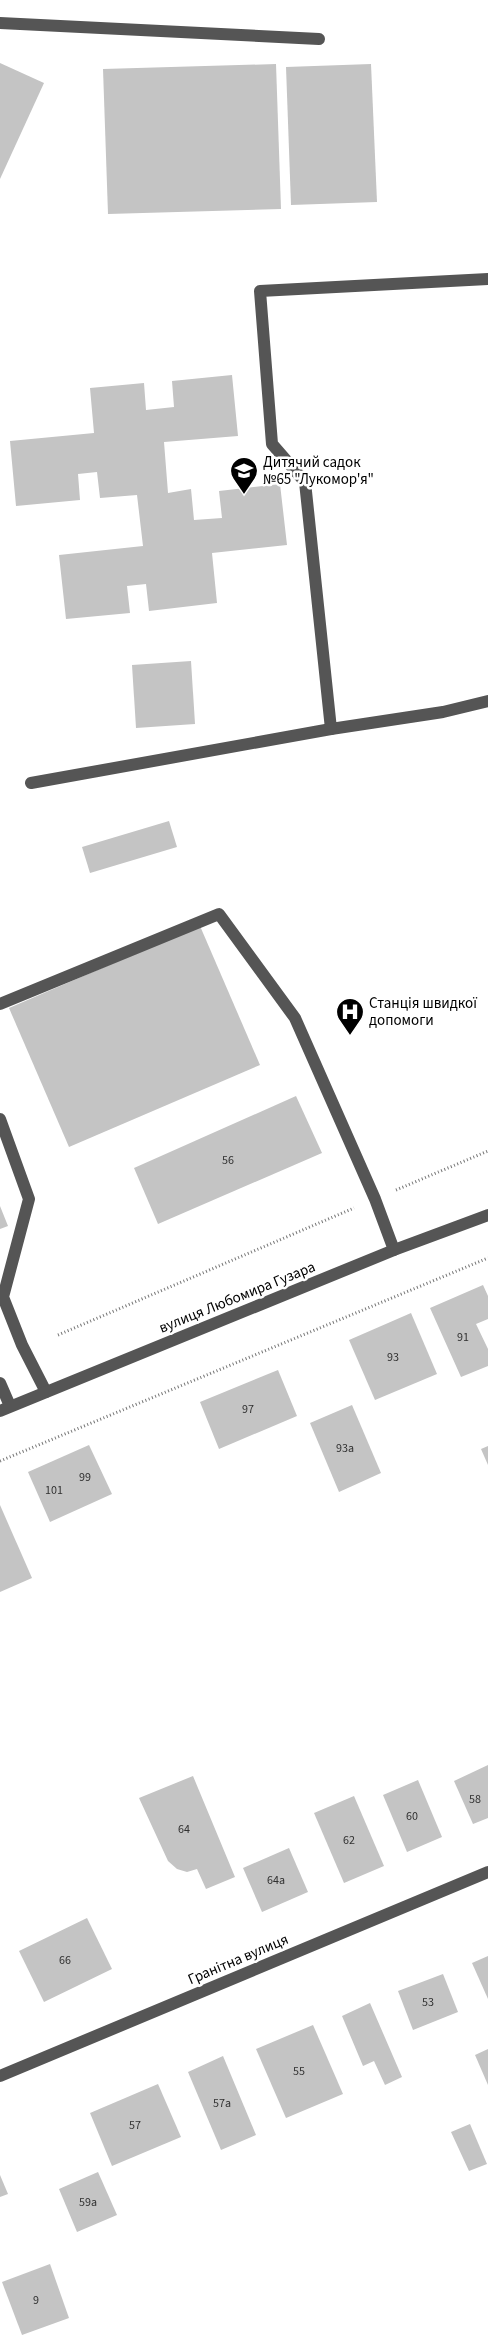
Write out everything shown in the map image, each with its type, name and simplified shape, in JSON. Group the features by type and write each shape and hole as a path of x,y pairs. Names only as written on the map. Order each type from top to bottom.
{"street":[{"path":"0,23 319,39"},
{"path":"331,729 305,482 272,444 260,292 488,278"},
{"path":"31,783 331,729 443,712 488,701"},
{"path":"0,1004 219,914 295,1018 375,1199 394,1250"},
{"path":"0,1119 29,1199 3,1297 22,1345 46,1392"},
{"name":"вулиця Любомира Гузара","path":"5,1408 394,1250 488,1215"},
{"path":"0,1383 5,1408"},
{"name":"Гранітна вулиця","path":"0,2076 488,1872"}],"path":[{"path":"58,1335 488,1151"},
{"path":"0,1461 488,1258"}],"building":[{"path":"0,63 44,83 0,179"},
{"path":"276,64 281,209 108,214 103,69"},
{"path":"371,64 377,202 291,205 286,67"},
{"path":"232,375 238,436 164,442 168,493 191,489 194,520 222,518 219,491 280,484 287,545 212,553 217,603 149,611 146,584 127,586 130,613 66,619 59,555 143,546 137,495 100,498 97,472 78,474 80,500 16,506 10,441 94,433 90,388 144,383 146,410 174,407 172,381"},
{"path":"191,661 195,724 136,728 132,665"},
{"path":"169,821 177,847 90,873 82,847"},
{"path":"200,926 260,1065 69,1147 9,1008"},
{"path":"296,1096 322,1153 158,1224 134,1168"},
{"path":"0,1206 8,1226 0,1229"},
{"path":"483,1285 488,1296 488,1319 476,1324 488,1349 488,1366 461,1377 430,1308"},
{"path":"411,1313 437,1374 375,1400 349,1340"},
{"path":"278,1370 297,1416 219,1449 200,1402"},
{"path":"352,1405 381,1473 339,1492 310,1423"},
{"path":"89,1445 112,1494 50,1522 28,1472"},
{"path":"488,1446 488,1465 481,1449"},
{"path":"0,1505 32,1578 0,1592"},
{"path":"488,1765 488,1818 473,1824 454,1781"},
{"path":"193,1776 235,1877 206,1889 197,1869 187,1872 177,1869 168,1861 139,1798"},
{"path":"418,1780 442,1837 407,1852 383,1795"},
{"path":"354,1796 384,1866 344,1883 314,1813"},
{"path":"289,1848 308,1892 262,1912 243,1868"},
{"path":"87,1918 112,1969 44,2002 19,1951"},
{"path":"488,1956 488,1999 472,1963"},
{"path":"443,1974 458,2012 413,2030 398,1991"},
{"path":"370,2003 402,2077 385,2085 374,2061 363,2066 342,2016"},
{"path":"313,2025 343,2094 286,2118 256,2049"},
{"path":"488,2049 488,2085 475,2055"},
{"path":"223,2056 256,2135 221,2150 188,2072"},
{"path":"158,2084 181,2137 112,2166 90,2113"},
{"path":"470,2124 487,2164 469,2171 451,2132"},
{"path":"98,2172 117,2215 77,2232 59,2189"},
{"path":"0,2175 8,2194 0,2197"},
{"path":"50,2264 69,2318 22,2335 2,2282"}],"place":[{"name":"Дитячий садок №65 \"Лукомор'я\"","path":"244,495"},
{"name":"Станція швидкої допомоги","path":"350,1036"}]}
